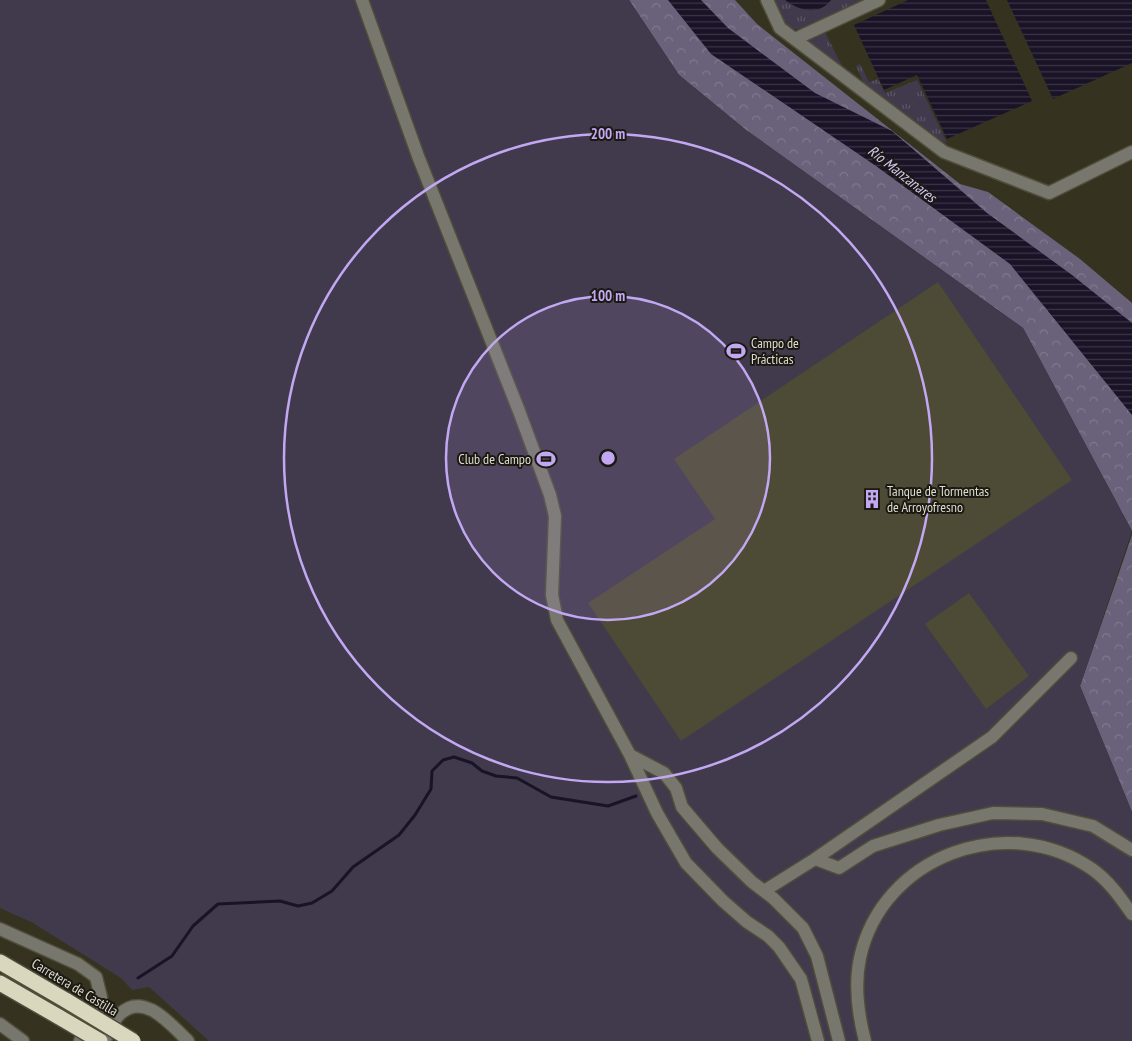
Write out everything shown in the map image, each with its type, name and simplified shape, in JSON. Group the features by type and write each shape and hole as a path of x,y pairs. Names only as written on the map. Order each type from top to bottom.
{"highway":[{"name":"Carretera de Castilla","path":"0,962 133,1041"},
{"path":"0,982 100,1041"}],"lane":[{"path":"362,0 418,156 520,411 550,496 554,516 552,595 557,620 630,755 657,813 686,863 725,903 747,922 768,936 801,979 818,1041"},
{"path":"767,0 780,28 944,152 1049,193 1132,152"},
{"path":"795,39 879,0"},
{"path":"764,891 815,859 992,737 1071,658"},
{"path":"630,755 664,773 676,788 682,807 693,822 738,869 804,928 818,956 839,1041"},
{"path":"815,859 840,868 873,846 939,825 993,813 1042,814 1093,826 1132,850"},
{"path":"865,1041 860,1018 857,988 860,958 879,913 896,890 925,866 966,847 1011,842 1050,848 1091,869 1115,890 1132,914"},
{"path":"0,929 78,964 96,977 100,988 99,1010 80,1041"},
{"path":"104,1041 120,1014 133,1007 148,1007 188,1041"},
{"path":"0,1024 23,1041"}],"green space":[{"name":"Club de Campo","path":"0,0 629,0 679,75 746,130 1023,328 1132,531 1080,686 1132,812 1132,1041 209,1041 149,987 132,990 121,978 33,923 0,908"},
{"path":"629,0 735,0 757,24 960,184 988,192 1080,259 1132,303 1132,531 1023,328 746,130 679,75"},
{"path":"774,0 862,0 801,30 788,28"},
{"path":"824,30 845,72 850,70 851,77 808,44 810,37"},
{"path":"860,64 869,82 878,79 885,93 917,80 947,143 935,138 865,86 856,66"},
{"path":"1132,535 1132,812 1080,686"}],"water":[{"name":"Río Manzanares","path":"668,0 701,0 728,28 815,93 892,131 987,213 1072,275 1132,323 1132,415 1010,264 876,166 711,54"},
{"path":"785,0 831,0 821,8 809,10 796,7"},
{"path":"908,0 986,0 1032,101 947,139 917,75 884,90 854,25"},
{"path":"1007,0 1132,0 1132,63 1053,99"}],"building":[{"name":"Tanque de Tormentas de Arroyofresno","path":"938,282 1072,480 681,741 588,603 715,519 674,459"},
{"path":"969,593 1029,676 986,709 925,624"}],"waterway":[{"path":"138,978 172,956 193,926 218,904 280,901 298,906 312,903 332,891 353,867 399,835 415,815 431,789 432,771 443,760 454,757 472,763 482,771 496,776 517,778 551,797 608,806 636,796"}],"place":[{"name":"Campo de Prácticas","path":"736,351"},
{"name":"Club de Campo","path":"546,459"},
{"name":"Tanque de Tormentas de Arroyofresno","path":"872,499"}]}
